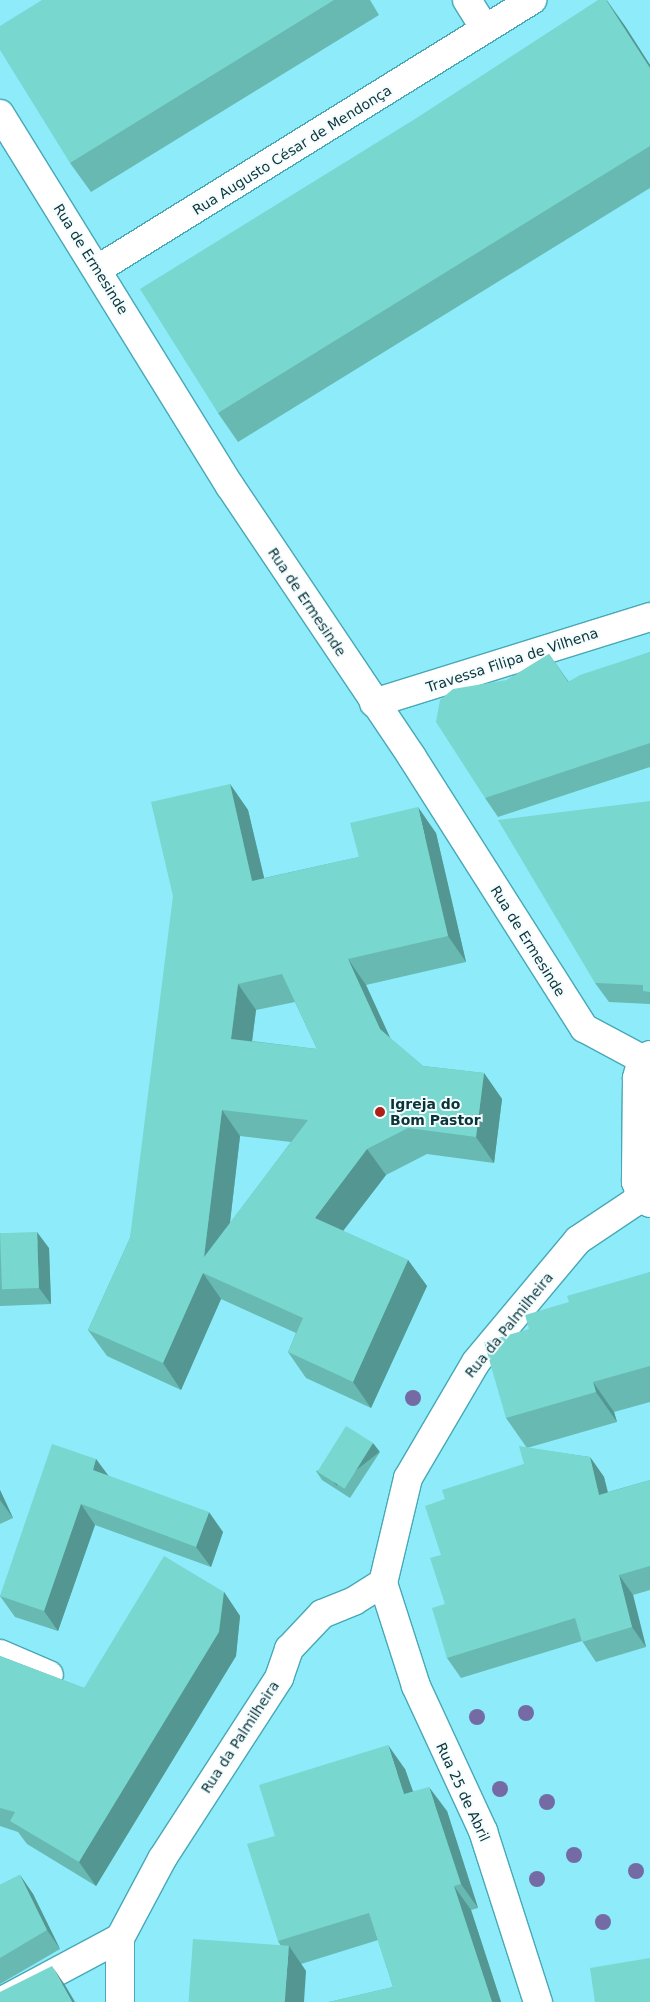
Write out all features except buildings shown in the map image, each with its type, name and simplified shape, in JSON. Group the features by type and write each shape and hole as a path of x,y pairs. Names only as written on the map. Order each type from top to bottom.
{"street":[{"path":"467,0 485,29"},
{"name":"Rua Augusto César de Mendonça","path":"98,269 532,0"},
{"name":"Rua de Ermesinde","path":"0,114 98,269 230,486 412,757 584,1028 647,1057"},
{"name":"Travessa Filipa de Vilhena","path":"374,703 650,617"},
{"path":"645,1197 636,1182 637,1078 647,1057"},
{"name":"Rua da Palmilheira","path":"120,1938 162,1859 279,1678 289,1649 322,1614 354,1601 383,1583 408,1478 476,1362 578,1240 645,1197"},
{"name":"Rua 25 de Abril","path":"383,1583 416,1686 483,1831 538,2002"},
{"path":"0,1654 49,1675"},
{"path":"0,2002 120,1938 120,2002"}],"place":[{"name":"Igreja do Bom Pastor","path":"380,1112"}]}
